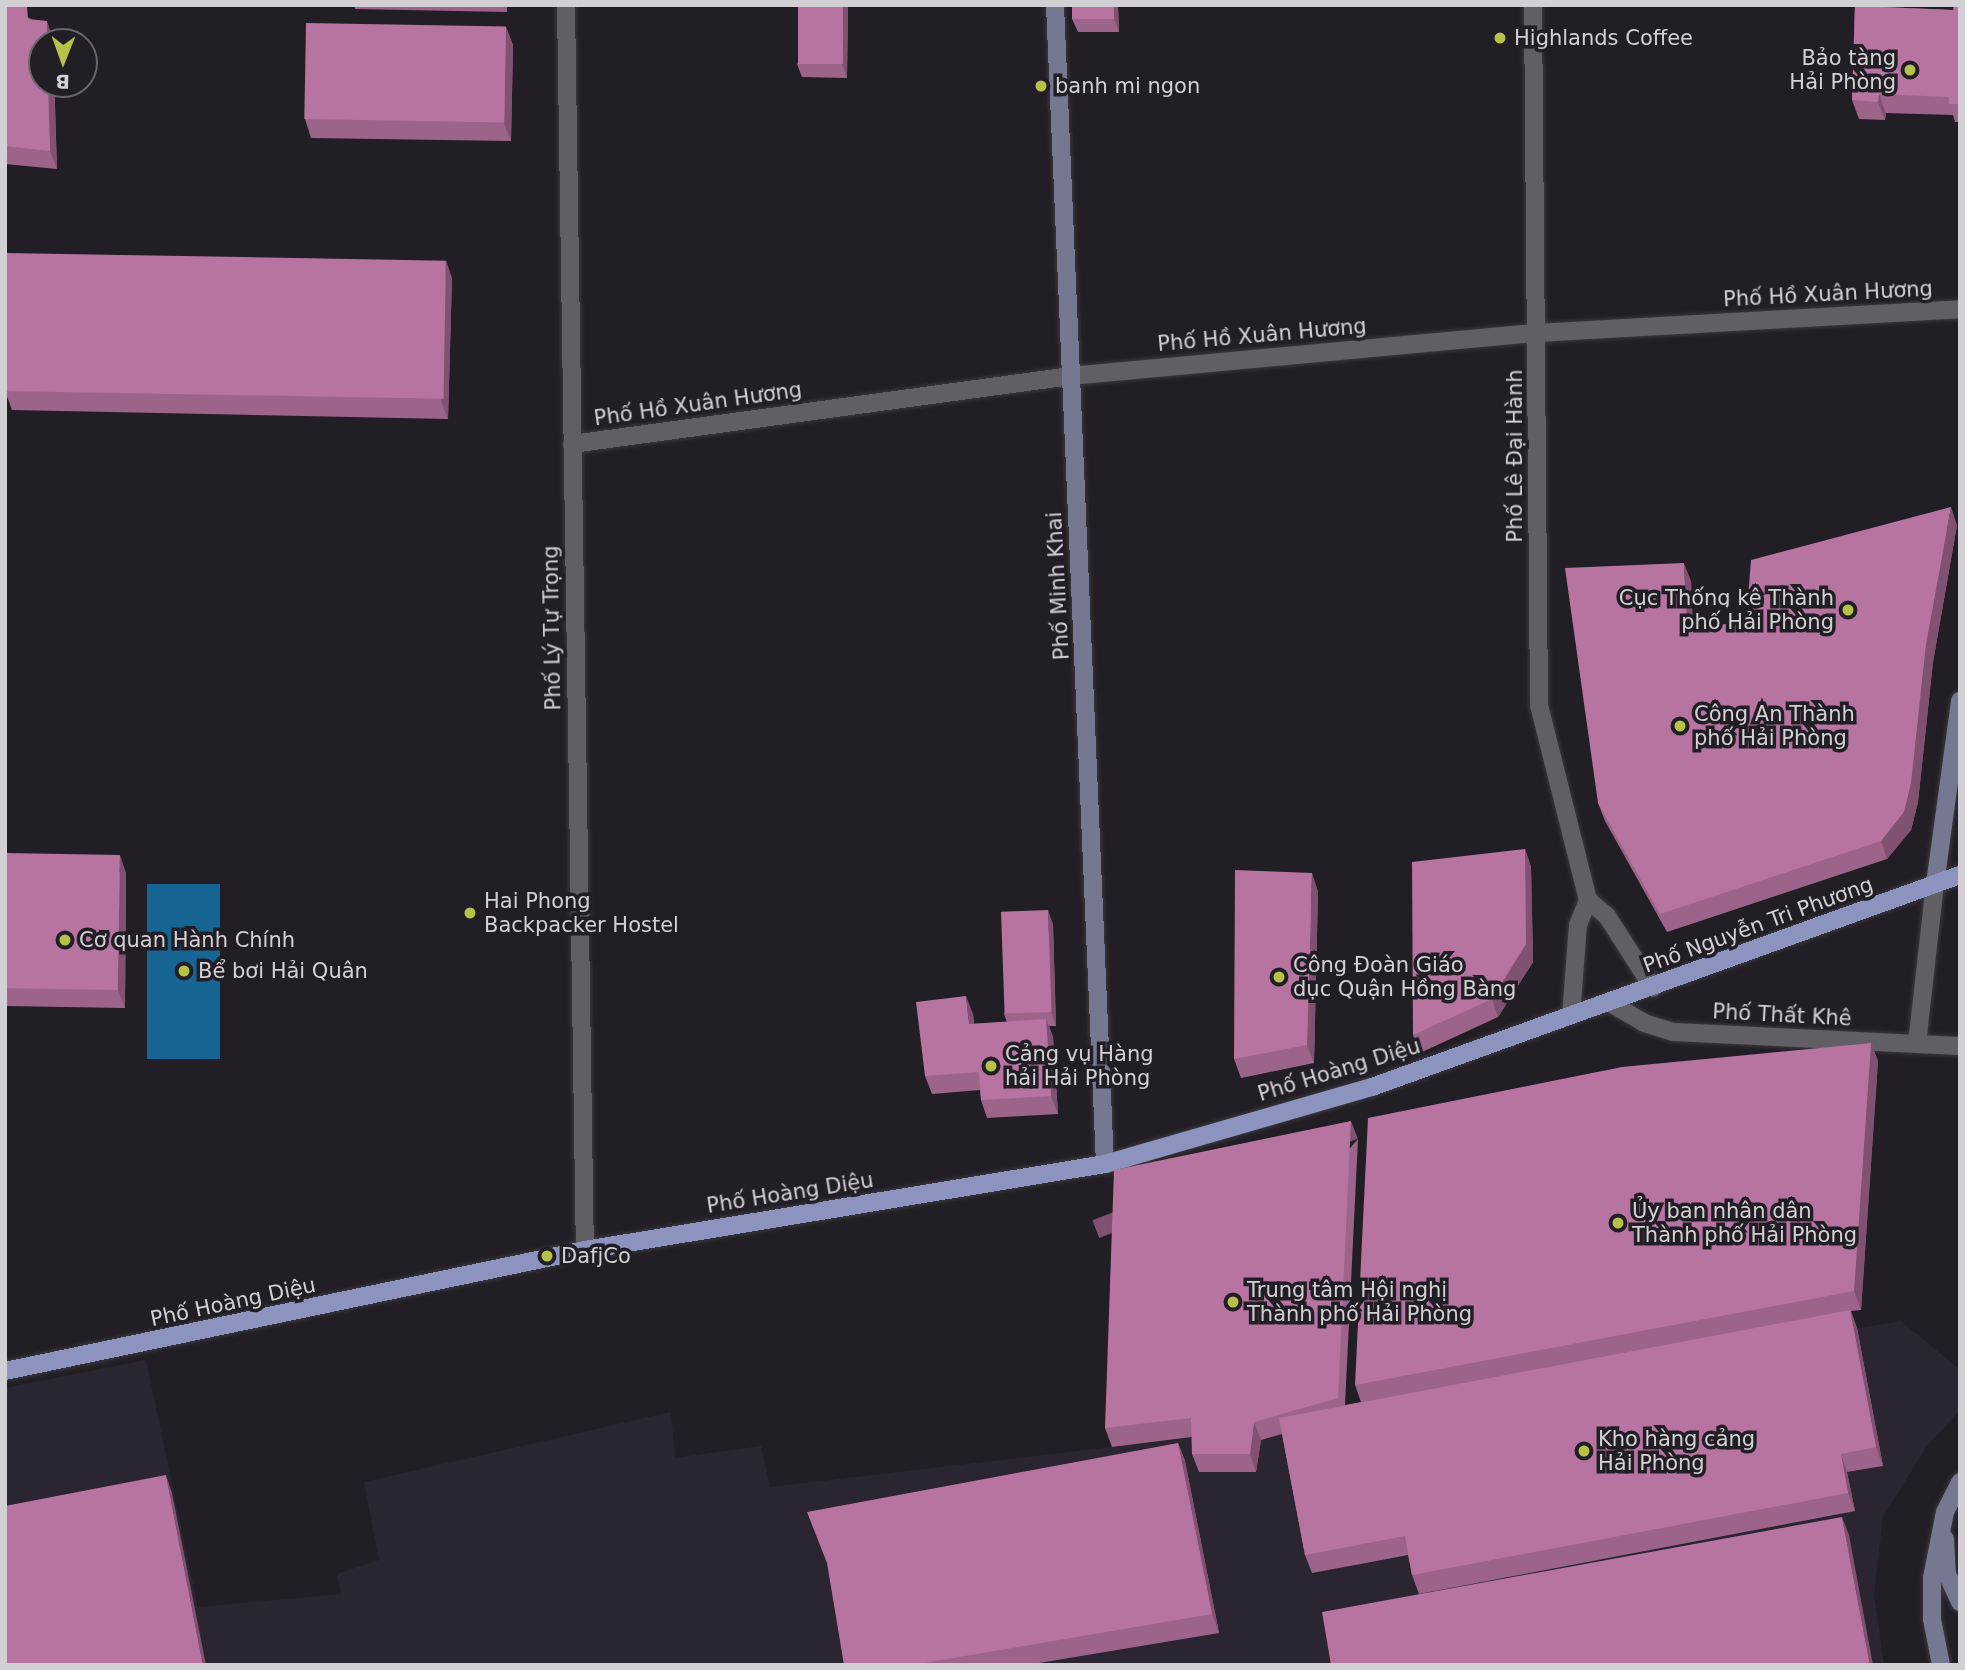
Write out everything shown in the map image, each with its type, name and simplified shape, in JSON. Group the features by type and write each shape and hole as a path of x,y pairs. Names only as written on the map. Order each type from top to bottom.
{"main road":[{"name":"Phố Nguyễn Tri Phương","path":"1571,1016 1960,875"},
{"name":"Phố Hoàng Diệu","path":"5,1371 585,1250 1105,1164 1372,1087 1571,1016"}],"street":[{"name":"Phố Lý Tự Trọng","path":"565,5 585,1250"},
{"name":"Phố Minh Khai","path":"1055,5 1105,1164"},
{"name":"Phố Lê Đại Hành","path":"1533,5 1539,705 1587,900 1578,925 1571,1016"},
{"name":"Phố Hồ Xuân Hương","path":"572,444 1071,376 1536,332 1960,309"},
{"path":"1917,1044 1960,701"},
{"path":"1587,900 1607,916 1653,988"},
{"name":"Phố Thất Khê","path":"1610,1003 1644,1023 1674,1032 1960,1046"},
{"path":"1941,1665 1932,1619 1932,1578 1945,1512 1960,1482"},
{"path":"1960,1495 1944,1544 1947,1574 1960,1602"}],"shaded area":[{"path":"1901,1321 1960,1370 1960,1410 1927,1446 1883,1517 1874,1594 1884,1665 5,1665 5,1388 146,1360 198,1607 341,1594 337,1574 379,1560 364,1482 671,1412 675,1458 761,1446 770,1487 1198,1437 1199,1472 1256,1472 1261,1440 1345,1416"}],"water":[{"name":"Bể bơi Hải Quân","path":"147,884 220,884 220,1059 147,1059"}],"building":[{"path":"798,5 843,5 843,64 798,64"},
{"path":"1072,5 1114,5 1114,19 1072,19"},
{"name":"Bảo tàng Hải Phòng","path":"1855,5 1953,10 1954,5 1960,5 1960,104 1949,104 1949,97 1879,94 1878,102 1852,100"},
{"path":"5,6 27,7 28,19 47,21 47,28 28,28 28,98 48,98 50,151 5,146"},
{"path":"306,23 506,26 504,122 304,119"},
{"path":"6,253 446,261 444,399 5,391"},
{"path":"1951,507 1926,644 1911,783 1904,812 1881,841 1660,914 1598,803 1565,568 1684,563 1687,627 1746,623 1751,560"},
{"path":"1525,849 1526,944 1492,999 1413,1035 1412,862"},
{"name":"Cơ quan Hành Chính","path":"5,853 120,855 118,990 5,988"},
{"name":"Công Đoàn Giáo dục Quận Hồng Bàng","path":"1235,870 1312,873 1307,1045 1234,1059"},
{"path":"1048,910 1052,1012 1005,1014 1001,912"},
{"name":"Cảng vụ Hàng hải Hải Phòng","path":"966,996 969,1024 1046,1019 1051,1096 981,1100 979,1072 925,1076 916,1002"},
{"name":"Ủy ban nhân dân Thành phố Hải Phòng","path":"1871,1043 1854,1291 1355,1385 1368,1118 1622,1067"},
{"name":"Trung tâm Hội nghị Thành phố Hải Phòng","path":"1351,1121 1338,1398 1254,1422 1250,1454 1192,1454 1191,1418 1105,1428 1114,1170"},
{"name":"Kho hàng cảng Hải Phòng","path":"1850,1310 1876,1447 1841,1454 1848,1493 1412,1575 1405,1536 1305,1555 1279,1418"},
{"path":"1178,1443 1212,1614 912,1665 844,1665 827,1563 807,1512"},
{"path":"166,1475 203,1665 5,1665 5,1506"},
{"path":"1842,1517 1870,1665 1331,1665 1322,1612"}],"place":[{"name":"Highlands Coffee","path":"1500,38"},
{"name":"Bảo tàng Hải Phòng","path":"1910,70"},
{"name":"banh mi ngon","path":"1041,86"},
{"name":"Cục Thống kê Thành phố Hải Phòng","path":"1848,610"},
{"name":"Công An Thành phố Hải Phòng","path":"1680,726"},
{"name":"Hai Phong Backpacker Hostel","path":"470,913"},
{"name":"Cơ quan Hành Chính","path":"65,940"},
{"name":"Bể bơi Hải Quân","path":"184,971"},
{"name":"Công Đoàn Giáo dục Quận Hồng Bàng","path":"1279,977"},
{"name":"Cảng vụ Hàng hải Hải Phòng","path":"991,1066"},
{"name":"Ủy ban nhân dân Thành phố Hải Phòng","path":"1618,1223"},
{"name":"DafjCo","path":"547,1256"},
{"name":"Trung tâm Hội nghị Thành phố Hải Phòng","path":"1233,1302"},
{"name":"Kho hàng cảng Hải Phòng","path":"1584,1451"}]}
